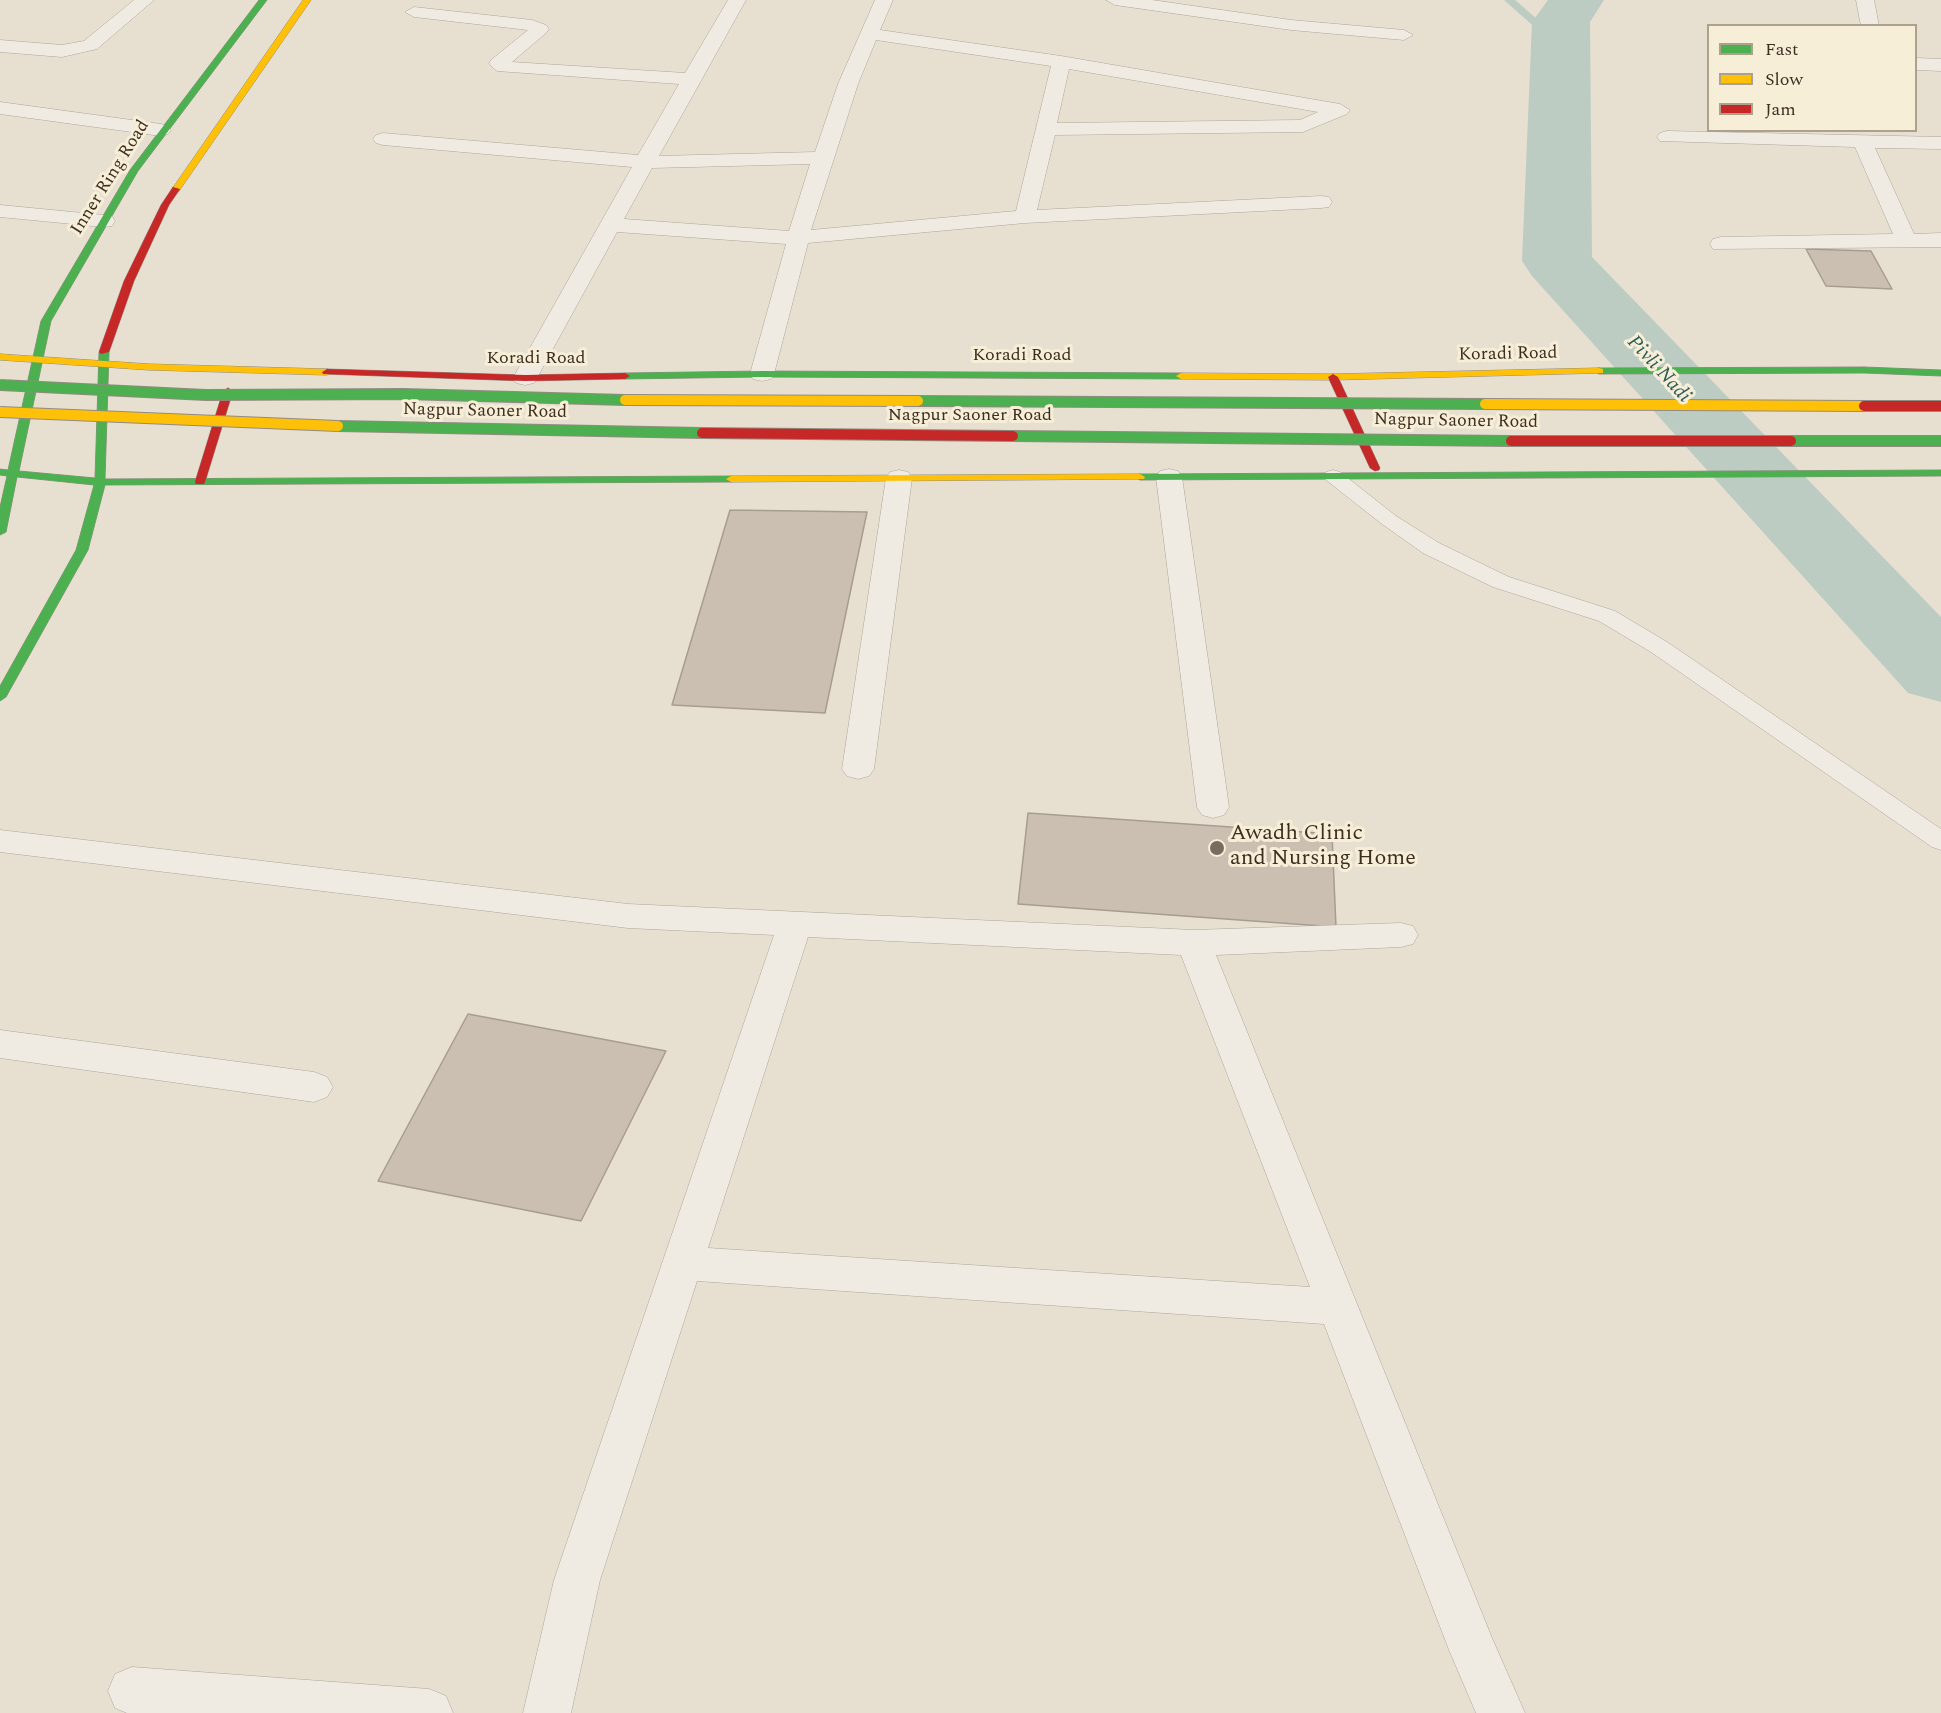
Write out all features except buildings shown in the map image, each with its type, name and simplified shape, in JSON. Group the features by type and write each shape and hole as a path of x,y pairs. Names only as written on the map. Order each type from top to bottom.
{"main road":[{"name":"Inner Ring Road","path":"6,473 39,360 45,321 134,170 161,130 263,0"},
{"path":"0,697 82,550 100,482 104,347 125,292 165,205 307,0"},
{"path":"0,357 39,360"},
{"name":"Koradi Road","path":"39,360 235,370 525,378 762,374 1333,377 1491,372 1864,370 1941,373"},
{"path":"200,482 235,370"},
{"path":"1333,377 1378,476"},
{"name":"Nagpur Saoner Road","path":"0,385 206,395 403,394 514,399 1941,406"},
{"name":"Nagpur Saoner Road","path":"0,412 120,419 497,431 1521,441 1941,441"},
{"path":"0,532 6,473 100,482 1936,473"}],"street":[{"path":"0,46 62,51 84,47 90,45 145,0"},
{"path":"525,378 737,0"},
{"path":"762,374 796,238 822,158 848,84 884,0"},
{"path":"1115,0 1291,25 1404,35"},
{"path":"1865,0 1870,24"},
{"path":"414,12 532,25 540,29 498,64 504,67 691,80"},
{"path":"869,34 1061,62 1340,110 1303,126 1046,129"},
{"path":"1025,217 1061,62"},
{"path":"1917,64 1941,65"},
{"path":"0,108 161,130"},
{"path":"1667,138 1862,141 1890,136 1941,144"},
{"path":"383,139 645,162 822,158"},
{"path":"1862,141 1906,240"},
{"path":"612,225 796,238 1025,217 1321,202"},
{"path":"0,211 104,221"},
{"path":"1721,243 1941,240"},
{"path":"1169,477 1213,807"},
{"path":"858,769 899,478"},
{"path":"0,841 628,916 1194,943 1401,935"},
{"path":"547,1713 577,1580 795,925"},
{"path":"1194,943 1473,1650 1502,1713"},
{"path":"0,1044 314,1087"},
{"path":"682,1263 1337,1307"},
{"path":"132,1691 429,1713"}],"lane":[{"path":"1333,476 1389,520 1431,548 1501,582 1607,616 1659,647 1941,841"}],"waterway":[{"path":"1509,0 1561,45"},
{"name":"Pivli Nadi","path":"1576,0 1561,22 1557,261 1941,672"}],"traffic: fast":[{"path":"0,532 46,321 134,170 263,0"},
{"path":"0,697 82,550 100,482 104,352"},
{"path":"1599,371 1864,370 1941,373"},
{"path":"625,376 762,374 1181,376"},
{"path":"0,385 206,395 403,394 514,399 625,400"},
{"path":"918,401 1485,404"},
{"path":"338,426 702,433"},
{"path":"1013,436 1511,441"},
{"path":"1791,441 1941,441"},
{"path":"0,472 100,482 731,479"},
{"path":"1140,477 1941,473"}],"traffic: slow":[{"path":"176,189 307,0"},
{"path":"0,357 149,367 327,372"},
{"path":"1181,376 1333,377 1599,371"},
{"path":"625,400 918,401"},
{"path":"1485,404 1864,406"},
{"path":"0,412 338,426"},
{"path":"731,479 1140,477"}],"traffic: jam":[{"path":"104,352 129,281 165,205 176,189"},
{"path":"327,372 525,378 625,376"},
{"path":"1333,377 1375,468"},
{"path":"200,482 228,391"},
{"path":"1864,406 1941,406"},
{"path":"702,433 1013,436"},
{"path":"1511,441 1791,441"}],"place":[{"name":"Awadh Clinic and Nursing Home","path":"1217,848"}]}
